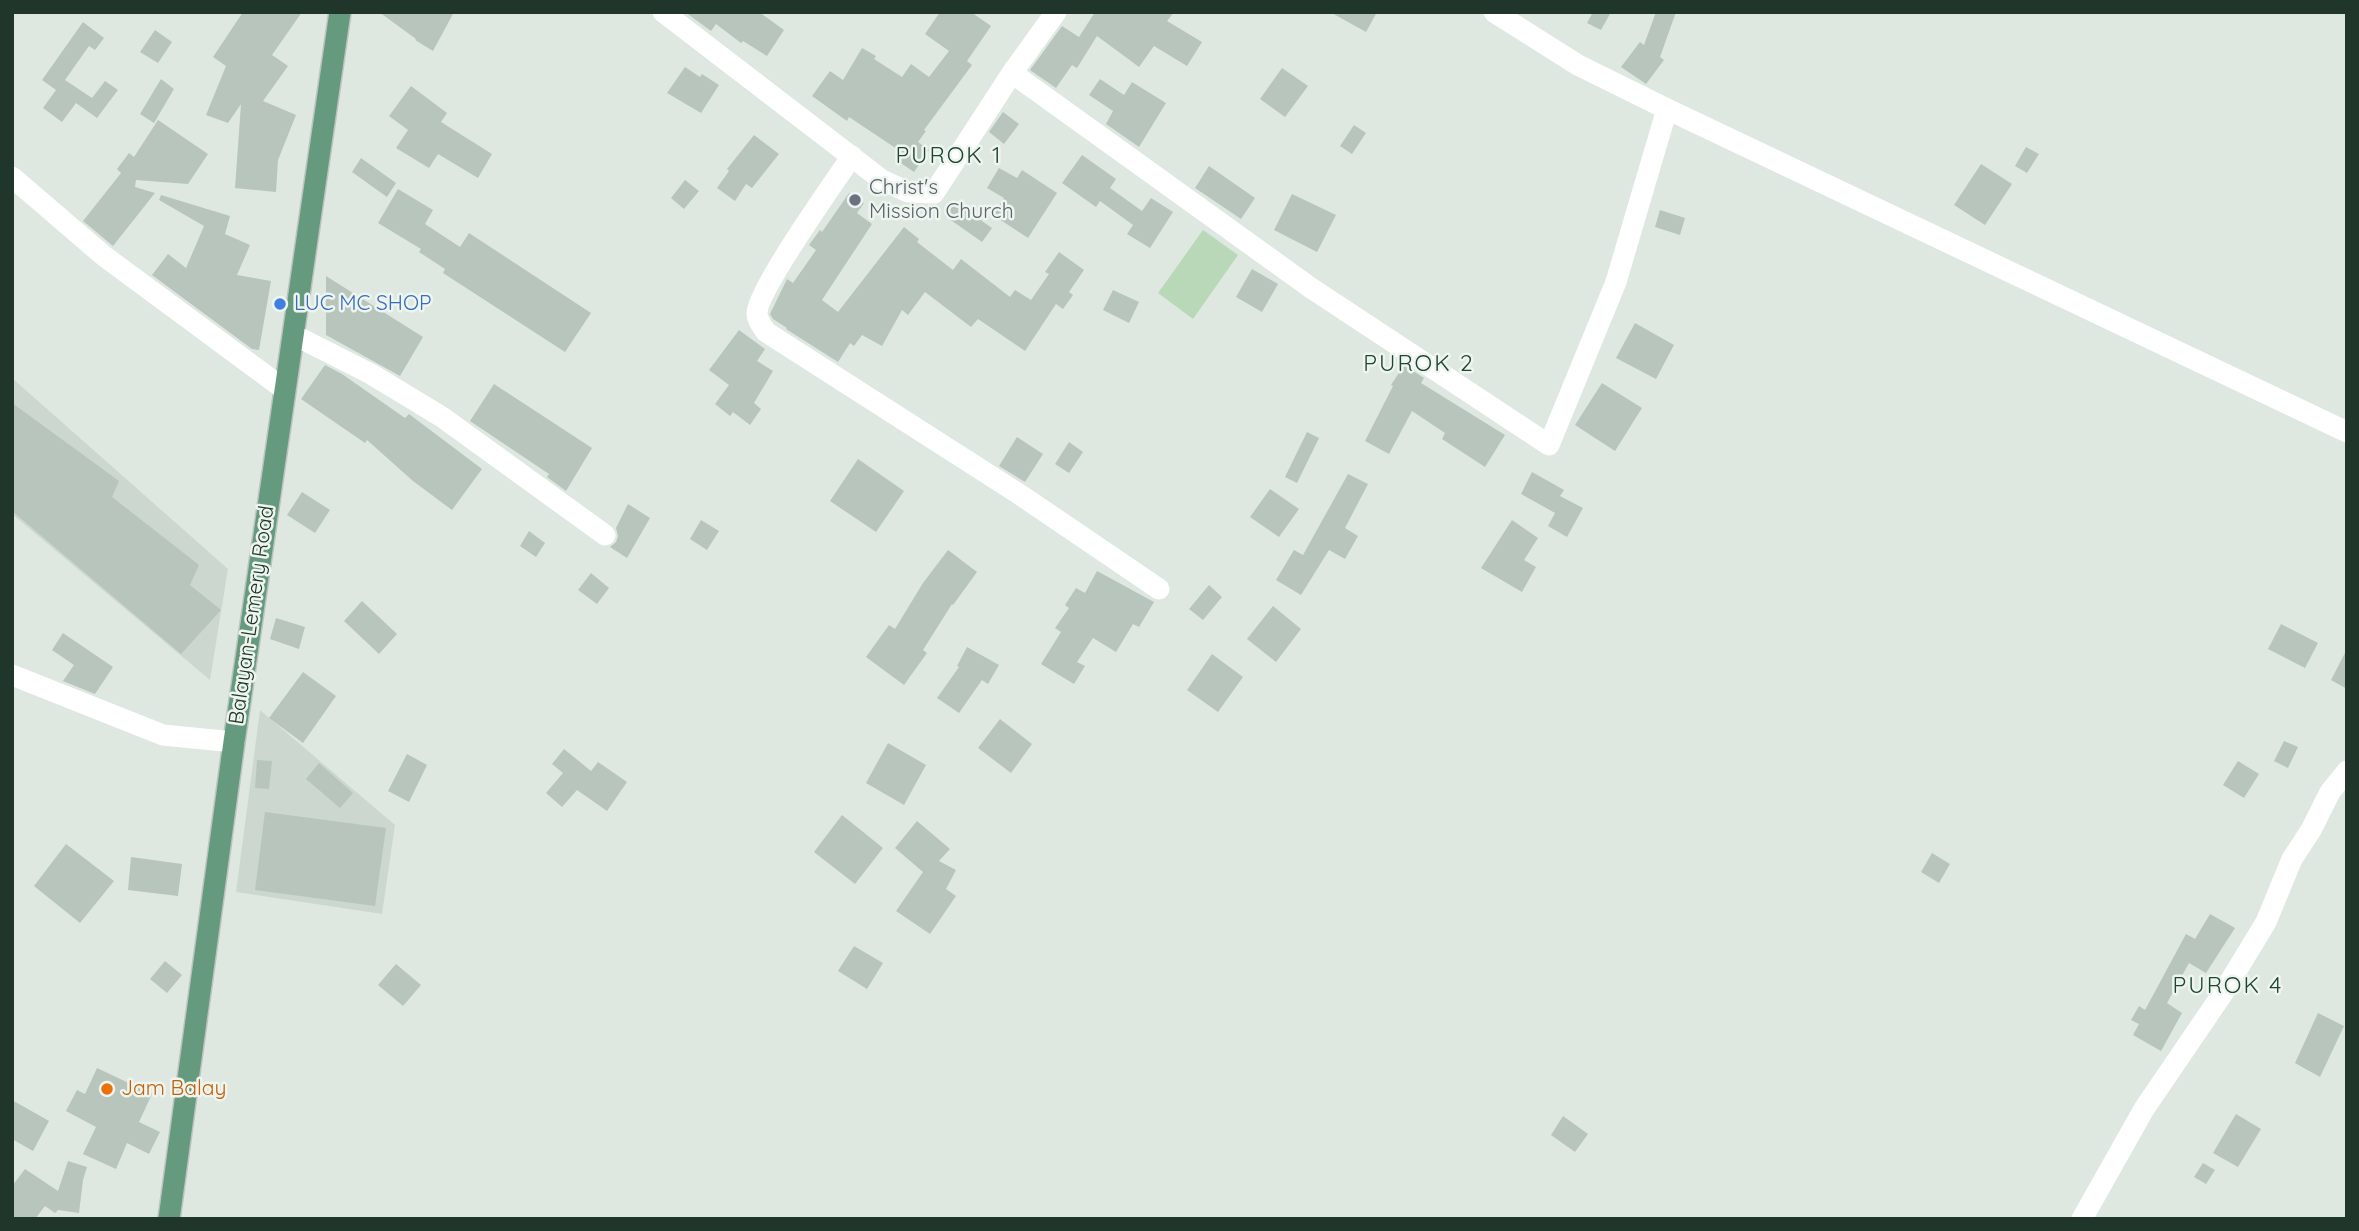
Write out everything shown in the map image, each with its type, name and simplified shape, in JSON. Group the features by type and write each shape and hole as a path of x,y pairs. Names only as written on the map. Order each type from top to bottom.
{"main road":[{"name":"Balayan-Lemery Road","path":"169,1219 284,389 340,12"}],"street":[{"path":"663,12 882,180 908,192 934,193 1012,73 1056,12"},
{"path":"1494,12 1578,65 1667,109 2347,432"},
{"path":"1012,73 1311,288 1549,445 1616,282 1667,109"},
{"path":"852,156 766,286 757,312 759,322 766,332 1008,487 1159,589"},
{"path":"12,177 104,256 284,389"},
{"path":"294,335 371,374 442,417 605,535"},
{"path":"12,675 163,735 234,743"},
{"path":"2082,1219 2144,1109 2223,993 2266,922 2292,859 2311,830 2330,792 2347,771"}],"shaded area":[{"path":"12,378 228,569 210,680 12,514"},
{"path":"260,710 395,825 382,914 236,892"}],"green space":[{"path":"1203,230 1238,255 1193,319 1158,293"}],"building":[{"path":"243,12 302,12 272,55 288,66 263,101 296,115 278,160 276,192 235,188 241,104 228,123 206,115 226,66 213,57"},
{"path":"379,12 454,12 433,51"},
{"path":"685,12 759,12 784,30 767,56 743,41 741,43 716,24 711,31"},
{"path":"940,12 971,12 991,26 967,61 972,65 924,130 926,131 918,142 929,150 914,172 895,159 900,151 849,117 847,121 812,96 830,71 843,80 862,48 902,77 911,64 929,77 949,51 925,34"},
{"path":"1095,12 1174,12 1167,21 1202,42 1187,66 1154,46 1139,67 1097,36 1077,68 1072,65 1056,88 1030,70 1062,26 1079,37"},
{"path":"1330,12 1377,12 1366,32"},
{"path":"1593,12 1611,12 1601,30 1587,23"},
{"path":"1656,12 1676,12 1660,57 1664,60 1646,84 1621,67 1640,42 1644,45"},
{"path":"83,22 104,38 95,50 89,46 65,80 92,98 105,81 118,90 97,118 76,103 62,122 43,108 56,90 42,80"},
{"path":"155,30 172,42 158,63 140,52"},
{"path":"685,67 719,85 701,113 667,93"},
{"path":"1282,68 1308,86 1285,117 1260,99"},
{"path":"161,79 174,89 154,123 140,114"},
{"path":"1100,79 1124,95 1132,82 1166,103 1139,147 1106,124 1113,111 1089,95"},
{"path":"411,86 447,113 441,122 492,154 478,178 438,154 429,168 396,148 408,130 389,116"},
{"path":"1003,112 1019,124 1004,144 989,132"},
{"path":"158,120 208,154 188,184 136,180 135,187 155,193 113,246 83,221 121,173 117,169 129,153 134,157"},
{"path":"1354,125 1366,133 1352,154 1340,146"},
{"path":"754,135 779,154 752,188 746,184 735,201 717,188 729,171 727,169"},
{"path":"2026,147 2039,154 2027,173 2015,166"},
{"path":"1082,155 1116,179 1110,188 1142,211 1151,198 1173,212 1150,248 1127,234 1133,225 1100,201 1096,207 1062,183"},
{"path":"361,158 396,183 387,197 352,172"},
{"path":"1981,164 2012,184 1985,225 1954,205"},
{"path":"1209,166 1255,198 1241,219 1195,188"},
{"path":"999,168 1017,178 1022,170 1057,193 1028,238 993,215 1004,198 987,188"},
{"path":"685,180 699,191 684,209 671,198"},
{"path":"398,189 433,210 425,224 460,247 469,233 591,313 565,352 443,273 445,269 419,252 421,249 378,223"},
{"path":"849,193 864,203 857,213 872,224 822,300 838,312 904,227 919,239 917,242 953,270 961,259 1010,297 1015,290 1031,300 1049,274 1045,272 1059,252 1084,270 1069,292 1073,295 1063,309 1056,304 1025,351 978,319 971,327 925,292 908,315 902,310 882,346 862,335 854,346 850,343 838,362 786,329 770,314 787,279 793,283 816,250 809,245 820,230 822,232"},
{"path":"1292,194 1336,215 1317,252 1274,230"},
{"path":"161,195 230,216 225,234 250,245 237,275 271,281 259,350 252,349 152,275 168,254 186,268 204,226 159,200"},
{"path":"955,202 992,228 982,242 945,216"},
{"path":"1660,210 1685,218 1680,235 1655,227"},
{"path":"1252,269 1278,284 1262,312 1236,297"},
{"path":"326,276 423,337 400,376 326,335"},
{"path":"1113,290 1139,302 1129,323 1103,310"},
{"path":"1635,323 1674,345 1656,379 1616,358"},
{"path":"739,330 765,349 757,361 773,371 754,403 761,409 750,425 733,412 730,416 715,404 729,385 709,370"},
{"path":"325,365 405,418 409,414 482,469 452,510 413,481 367,440 365,443 301,399"},
{"path":"1404,365 1424,378 1421,383 1505,435 1485,467 1442,439 1445,433 1412,411 1389,454 1365,441 1393,386 1391,385"},
{"path":"1602,383 1642,408 1615,451 1575,425"},
{"path":"494,384 592,448 566,491 547,477 549,474 470,421"},
{"path":"12,403 119,481 112,497 199,565 190,585 221,610 181,654 12,511"},
{"path":"1307,432 1319,438 1297,483 1285,477"},
{"path":"1017,437 1043,454 1025,482 999,466"},
{"path":"1069,442 1083,452 1069,473 1055,464"},
{"path":"858,459 904,491 876,532 830,501"},
{"path":"1532,472 1564,490 1560,496 1583,508 1567,537 1548,526 1555,513 1521,494"},
{"path":"1348,474 1368,484 1345,528 1358,536 1345,559 1329,550 1301,595 1276,580 1294,550 1303,555"},
{"path":"1270,489 1299,509 1279,537 1250,517"},
{"path":"302,492 330,510 315,533 287,515"},
{"path":"628,504 650,518 627,558 610,547 616,542 616,528"},
{"path":"701,520 719,531 707,550 690,539"},
{"path":"1512,520 1538,538 1524,560 1536,567 1522,592 1481,568"},
{"path":"529,531 545,543 536,557 520,546"},
{"path":"948,550 977,572 952,604 923,650 927,653 904,685 866,657 889,625 895,629 923,583"},
{"path":"1097,571 1154,602 1139,627 1133,624 1116,652 1093,638 1077,662 1085,666 1074,684 1041,664 1061,632 1055,628 1069,608 1065,605 1076,588 1085,593"},
{"path":"591,573 609,588 597,604 578,590"},
{"path":"1209,585 1222,597 1203,620 1189,609"},
{"path":"362,601 397,634 379,654 344,621"},
{"path":"1273,606 1301,629 1276,662 1247,639"},
{"path":"276,618 305,627 299,649 270,639"},
{"path":"2281,624 2318,643 2305,668 2268,649"},
{"path":"63,633 113,667 95,694 63,681 74,665 52,650"},
{"path":"967,647 999,665 988,684 982,680 959,713 937,698 959,667 957,666"},
{"path":"2347,649 2347,689 2331,680"},
{"path":"1212,654 1243,677 1218,712 1187,690"},
{"path":"303,672 336,696 303,743 269,718"},
{"path":"1000,719 1032,744 1011,773 978,748"},
{"path":"2284,741 2298,747 2288,768 2274,761"},
{"path":"888,743 926,765 904,805 866,783"},
{"path":"564,749 591,771 598,762 627,782 607,811 577,790 562,807 546,793 563,773 552,764"},
{"path":"407,754 427,765 409,802 388,791"},
{"path":"257,760 272,761 269,789 255,788"},
{"path":"2238,761 2259,774 2244,798 2223,785"},
{"path":"319,763 353,793 340,808 306,779"},
{"path":"265,812 386,828 375,906 255,890"},
{"path":"842,815 883,848 855,884 814,852"},
{"path":"917,821 950,849 939,861 956,870 946,889 956,896 930,934 896,911 923,872 895,848"},
{"path":"66,844 114,881 80,923 34,886"},
{"path":"1932,853 1950,864 1939,883 1921,872"},
{"path":"131,857 182,864 178,896 128,890"},
{"path":"2210,914 2235,928 2206,973 2189,963 2167,1003 2182,1013 2161,1051 2133,1035 2139,1024 2131,1020 2139,1006 2145,1010 2186,934 2195,939"},
{"path":"854,946 883,963 867,989 838,971"},
{"path":"165,961 182,975 167,993 150,979"},
{"path":"396,964 421,985 403,1006 378,985"},
{"path":"2318,1013 2344,1026 2320,1077 2295,1063"},
{"path":"97,1068 152,1094 139,1122 160,1132 149,1154 127,1143 116,1169 83,1154 96,1127 66,1111 77,1090 85,1094"},
{"path":"12,1100 49,1121 33,1151 12,1139"},
{"path":"2236,1114 2261,1129 2238,1167 2213,1153"},
{"path":"1563,1116 1588,1134 1575,1152 1551,1135"},
{"path":"68,1161 87,1167 79,1213 58,1210 55,1213 45,1206 35,1219 12,1219 12,1186 25,1169 58,1191"},
{"path":"2203,1163 2215,1170 2206,1184 2194,1177"}],"place":[{"name":"Christ's Mission Church","path":"855,200"},
{"name":"LUC MC SHOP","path":"280,304"},
{"name":"Jam Balay","path":"107,1089"}],"district":[{"name":"PUROK 1","path":"949,156"},
{"name":"PUROK 2","path":"1419,364"},
{"name":"PUROK 4","path":"2228,986"}]}
